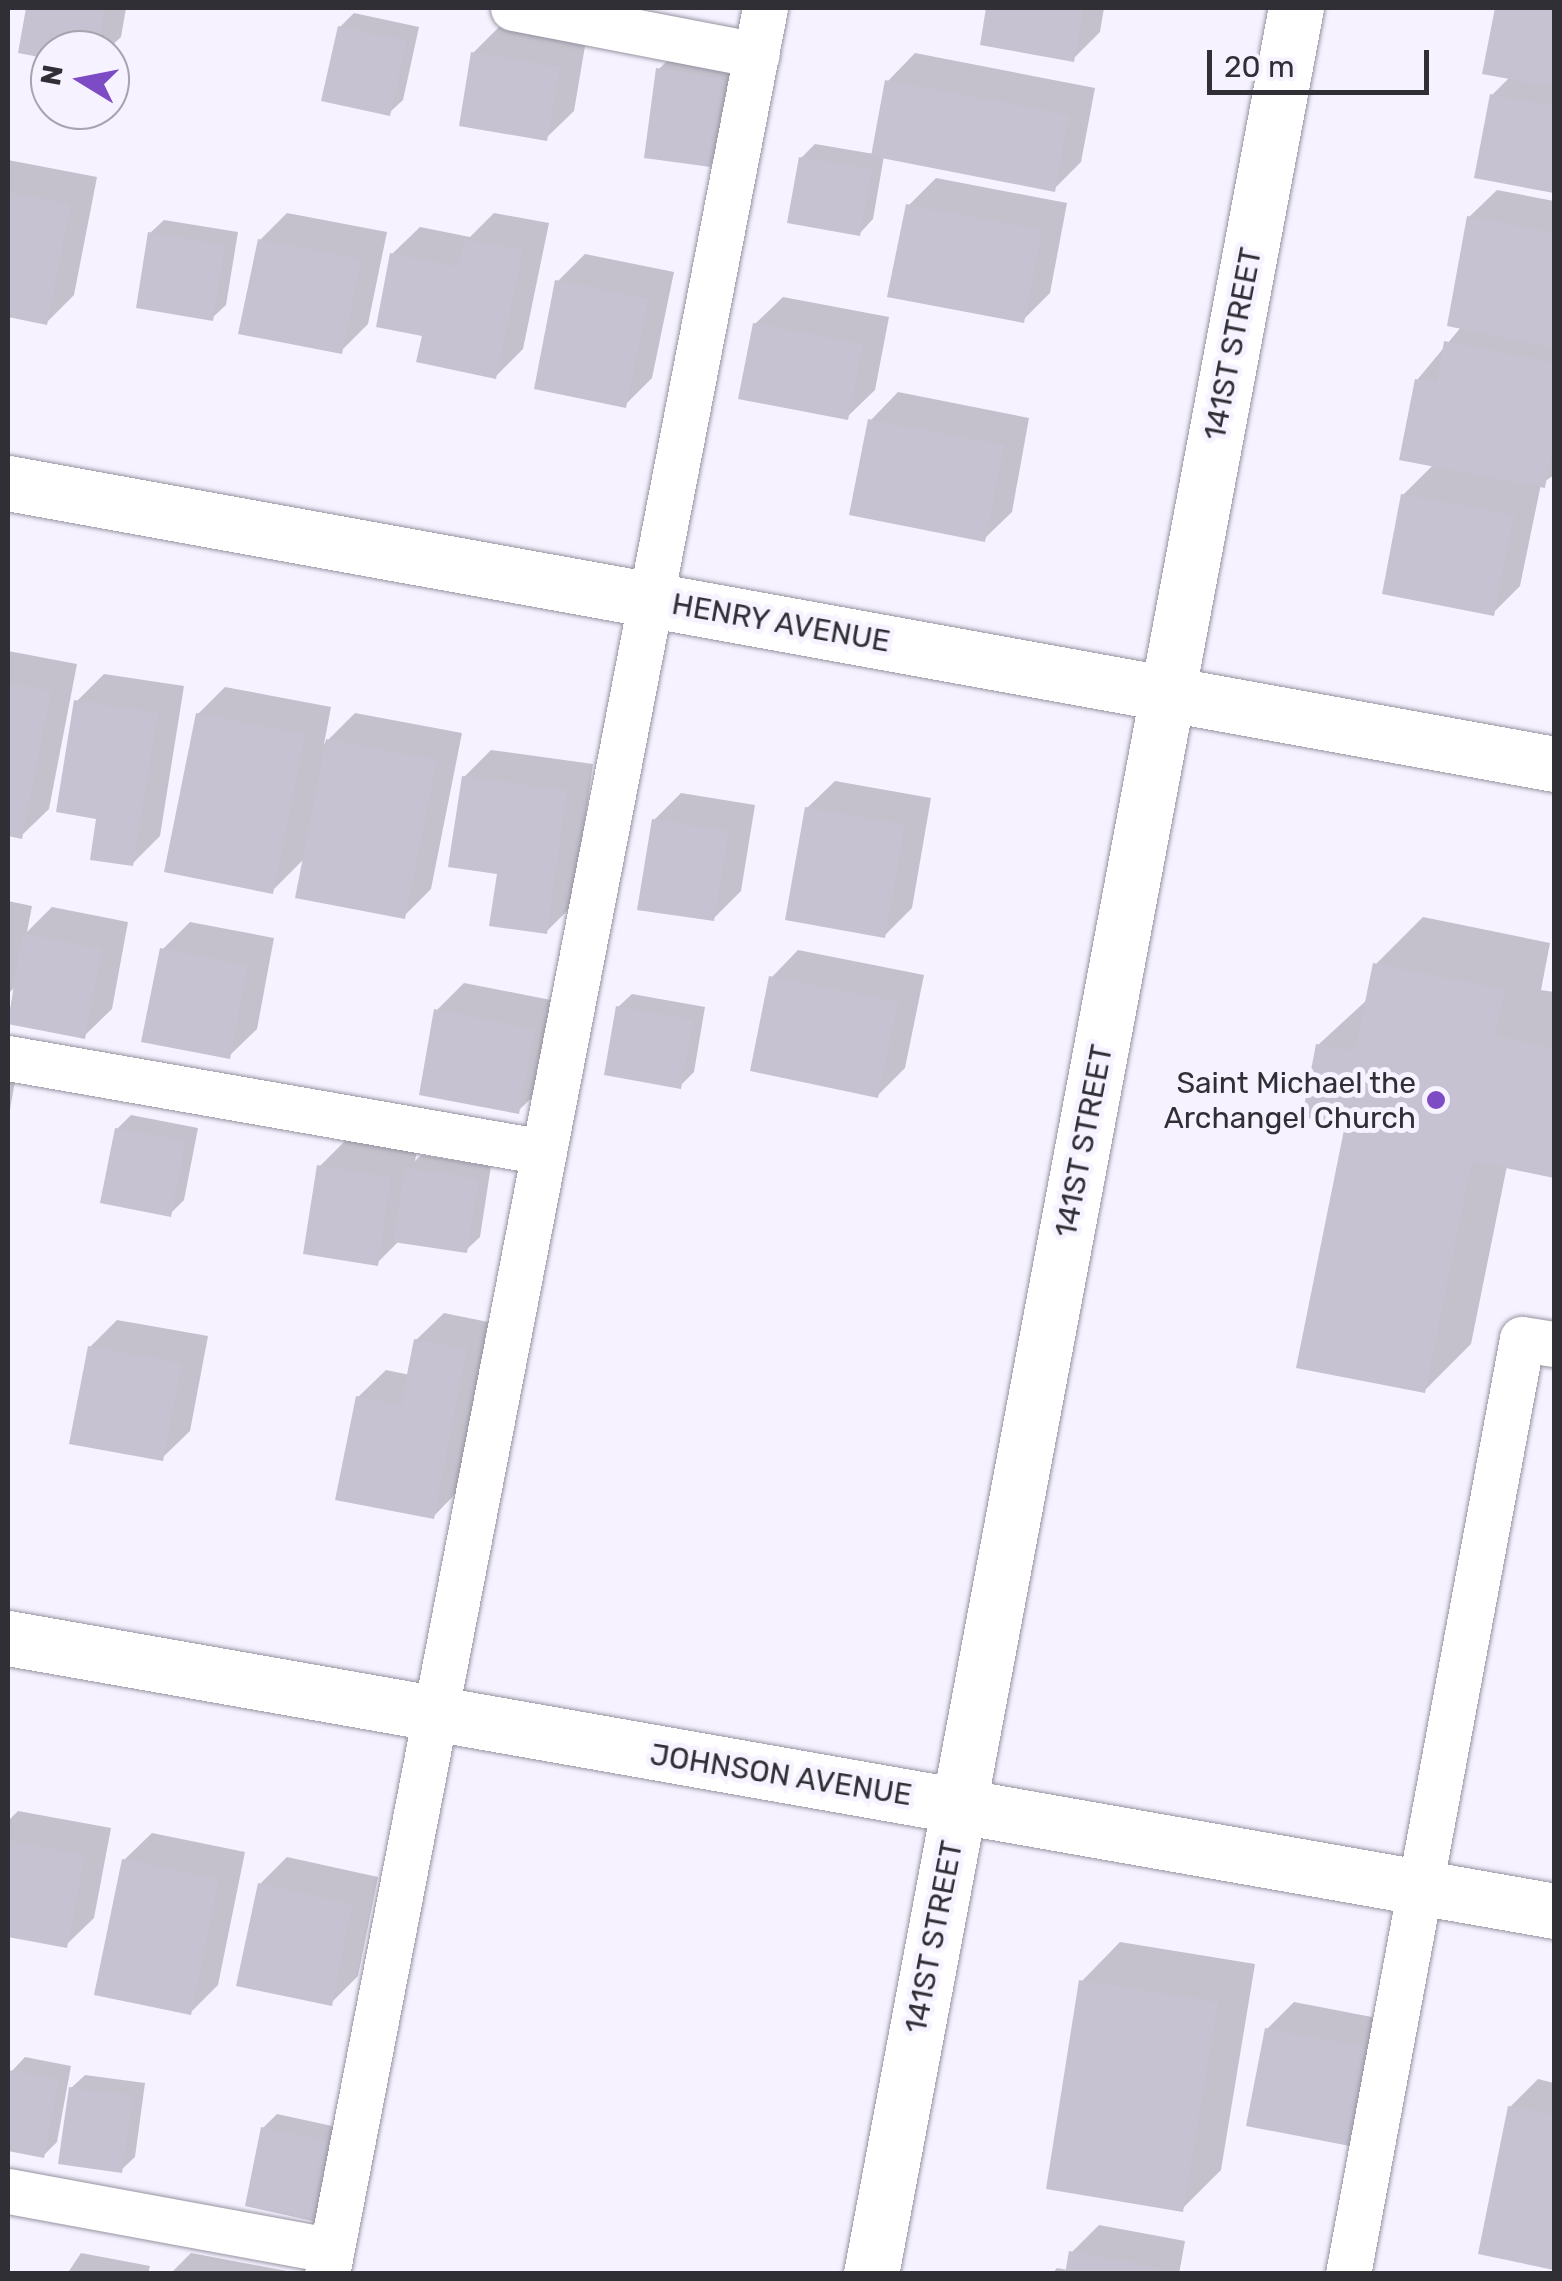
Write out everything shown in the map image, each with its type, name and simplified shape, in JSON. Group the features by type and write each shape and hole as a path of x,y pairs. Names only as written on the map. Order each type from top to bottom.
{"street":[{"name":"141ST STREET","path":"871,2274 1296,8"},
{"name":"HENRY AVENUE","path":"8,483 1554,764"},
{"name":"JOHNSON AVENUE","path":"8,1638 436,1717 959,1804 1554,1911"}],"lane":[{"path":"513,8 756,55"},
{"path":"8,2191 329,2262 766,8"},
{"path":"8,1058 544,1152"},
{"path":"1348,2274 1522,1339 1554,1344"}],"building":[{"path":"26,8 105,8 101,30 30,30 30,55 18,53"},
{"path":"986,8 1083,8 1074,62 980,45"},
{"path":"1495,8 1554,8 1554,87 1482,74"},
{"path":"338,26 407,41 390,116 321,101"},
{"path":"471,52 560,67 547,141 459,126"},
{"path":"656,68 724,79 711,167 644,158"},
{"path":"885,80 1069,115 1055,192 871,156"},
{"path":"1490,94 1554,106 1554,193 1474,178"},
{"path":"799,157 872,169 860,236 787,223"},
{"path":"8,192 71,204 47,325 8,317"},
{"path":"906,204 1042,230 1024,323 887,297"},
{"path":"1467,216 1554,233 1554,348 1447,326"},
{"path":"148,232 225,245 213,321 136,308"},
{"path":"258,239 361,259 342,354 238,334"},
{"path":"464,239 523,250 496,379 416,362 422,336 376,327 390,253 458,267"},
{"path":"555,280 648,299 626,408 534,389"},
{"path":"753,323 863,344 848,420 738,399"},
{"path":"1444,341 1554,363 1554,438 1545,488 1399,460 1415,379 1437,383"},
{"path":"868,419 1004,445 985,542 849,515"},
{"path":"1401,494 1514,515 1494,616 1382,594"},
{"path":"8,683 51,691 22,839 8,836"},
{"path":"74,700 158,713 133,866 90,860 96,819 56,812"},
{"path":"196,713 305,734 273,894 164,872"},
{"path":"326,739 437,760 405,919 295,898"},
{"path":"462,776 567,791 547,934 489,926 497,874 448,867"},
{"path":"805,807 905,825 885,938 785,920"},
{"path":"652,819 729,831 714,921 637,910"},
{"path":"22,933 102,949 85,1039 8,1024"},
{"path":"160,948 248,965 230,1059 141,1042"},
{"path":"1373,963 1505,990 1495,1036 1554,1048 1554,1178 1472,1161 1425,1393 1296,1368 1345,1125 1302,1117 1316,1044 1355,1051"},
{"path":"769,976 898,1002 878,1098 750,1071"},
{"path":"616,1006 693,1020 681,1089 604,1075"},
{"path":"434,1009 535,1029 519,1114 419,1095"},
{"path":"115,1128 186,1141 171,1217 100,1203"},
{"path":"317,1165 391,1177 378,1266 303,1254"},
{"path":"405,1167 479,1179 467,1253 393,1242"},
{"path":"414,1339 467,1349 434,1519 335,1500 356,1396 401,1405"},
{"path":"88,1346 182,1363 163,1461 69,1444"},
{"path":"8,1840 85,1855 67,1948 8,1937"},
{"path":"122,1859 219,1879 191,2015 94,1995"},
{"path":"258,1883 352,1904 332,2006 236,1986"},
{"path":"1079,1980 1218,2002 1183,2212 1046,2189"},
{"path":"1265,2028 1372,2048 1355,2147 1246,2126"},
{"path":"9,2070 59,2080 44,2158 8,2151"},
{"path":"69,2087 133,2096 122,2173 58,2164"},
{"path":"1508,2106 1554,2115 1554,2270 1478,2254"},
{"path":"261,2127 334,2142 317,2222 245,2206"},
{"path":"1069,2251 1160,2268 1158,2274 1065,2274"}],"place":[{"name":"Saint Michael the Archangel Church","path":"1436,1100"}]}
